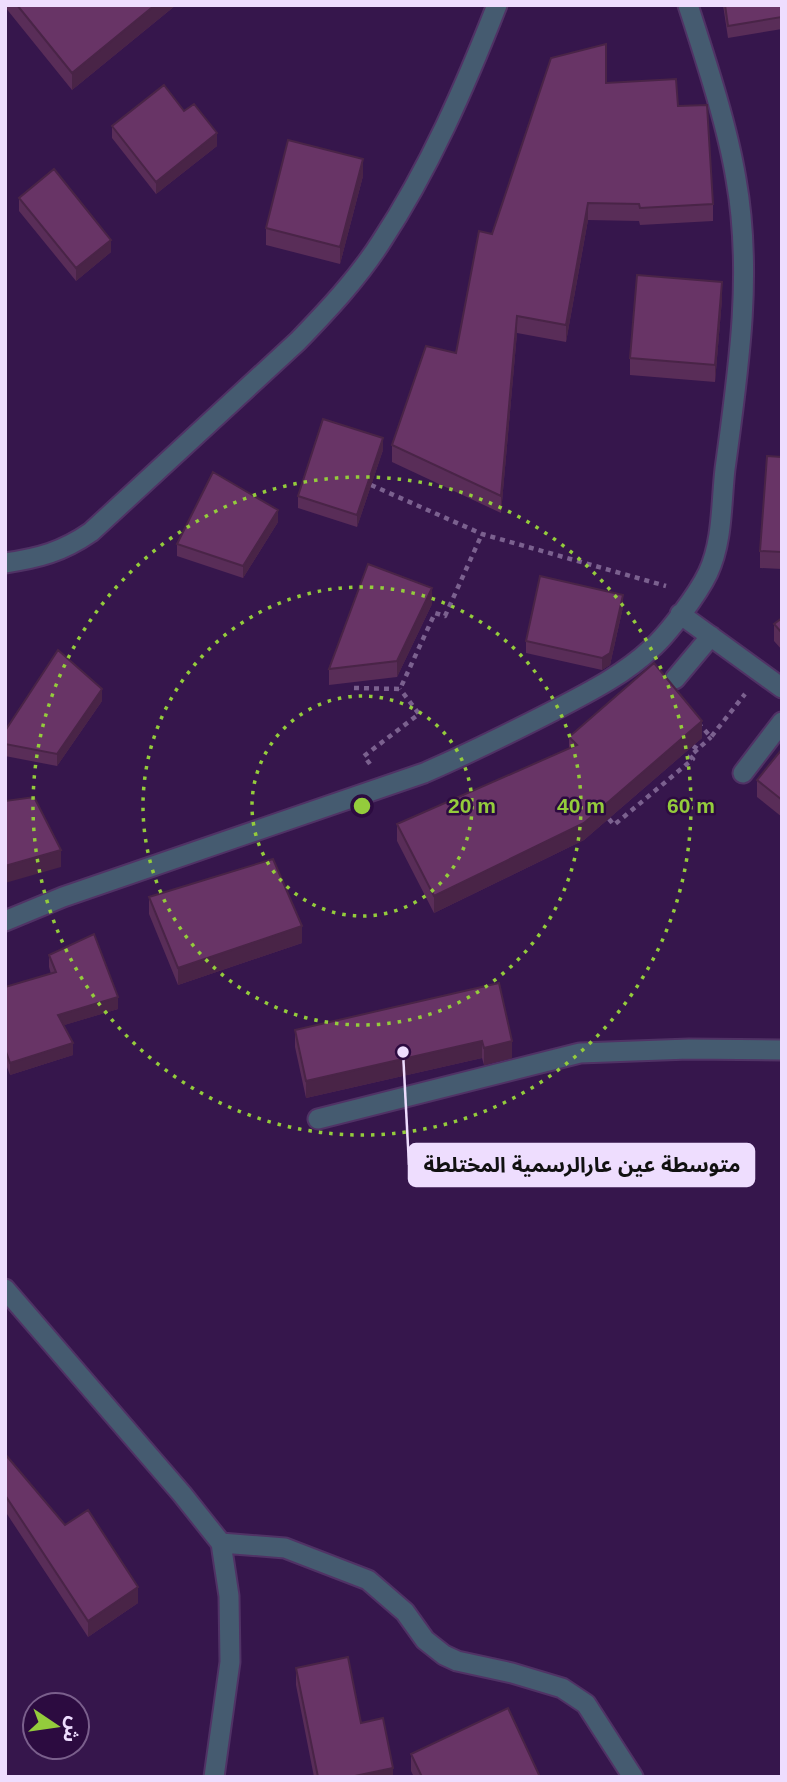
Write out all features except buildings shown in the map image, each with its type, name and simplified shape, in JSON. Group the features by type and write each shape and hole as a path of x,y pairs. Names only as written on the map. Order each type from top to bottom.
{"street":[{"path":"5,563 44,557 76,542 90,532 298,341 328,310 381,243 412,189 466,82 497,5"},
{"path":"5,921 75,893 387,786 480,748 613,679 653,648 680,614 708,573 718,538 735,403 744,296 744,237 736,177 688,5"},
{"path":"680,614 782,688"},
{"path":"675,679 712,636"},
{"path":"743,773 782,722"},
{"path":"318,1119 580,1053 689,1049 782,1050"},
{"path":"5,1289 221,1543 229,1596 230,1662 214,1777"},
{"path":"221,1543 285,1548 368,1580 405,1612 425,1640 444,1655 457,1661 562,1688 586,1704 633,1777"}],"path":[{"path":"371,485 482,534 694,594"},
{"path":"400,689 435,613 445,615 482,534"},
{"path":"609,819 614,825 693,759 690,756 695,748 711,737 746,693 738,687"},
{"path":"354,688 400,689"},
{"path":"387,786 364,756 419,714 400,689"},
{"path":"693,717 711,737"}],"place":[{"name":"متوسطة عين عارالرسمية المختلطة","path":"403,1052"}]}
